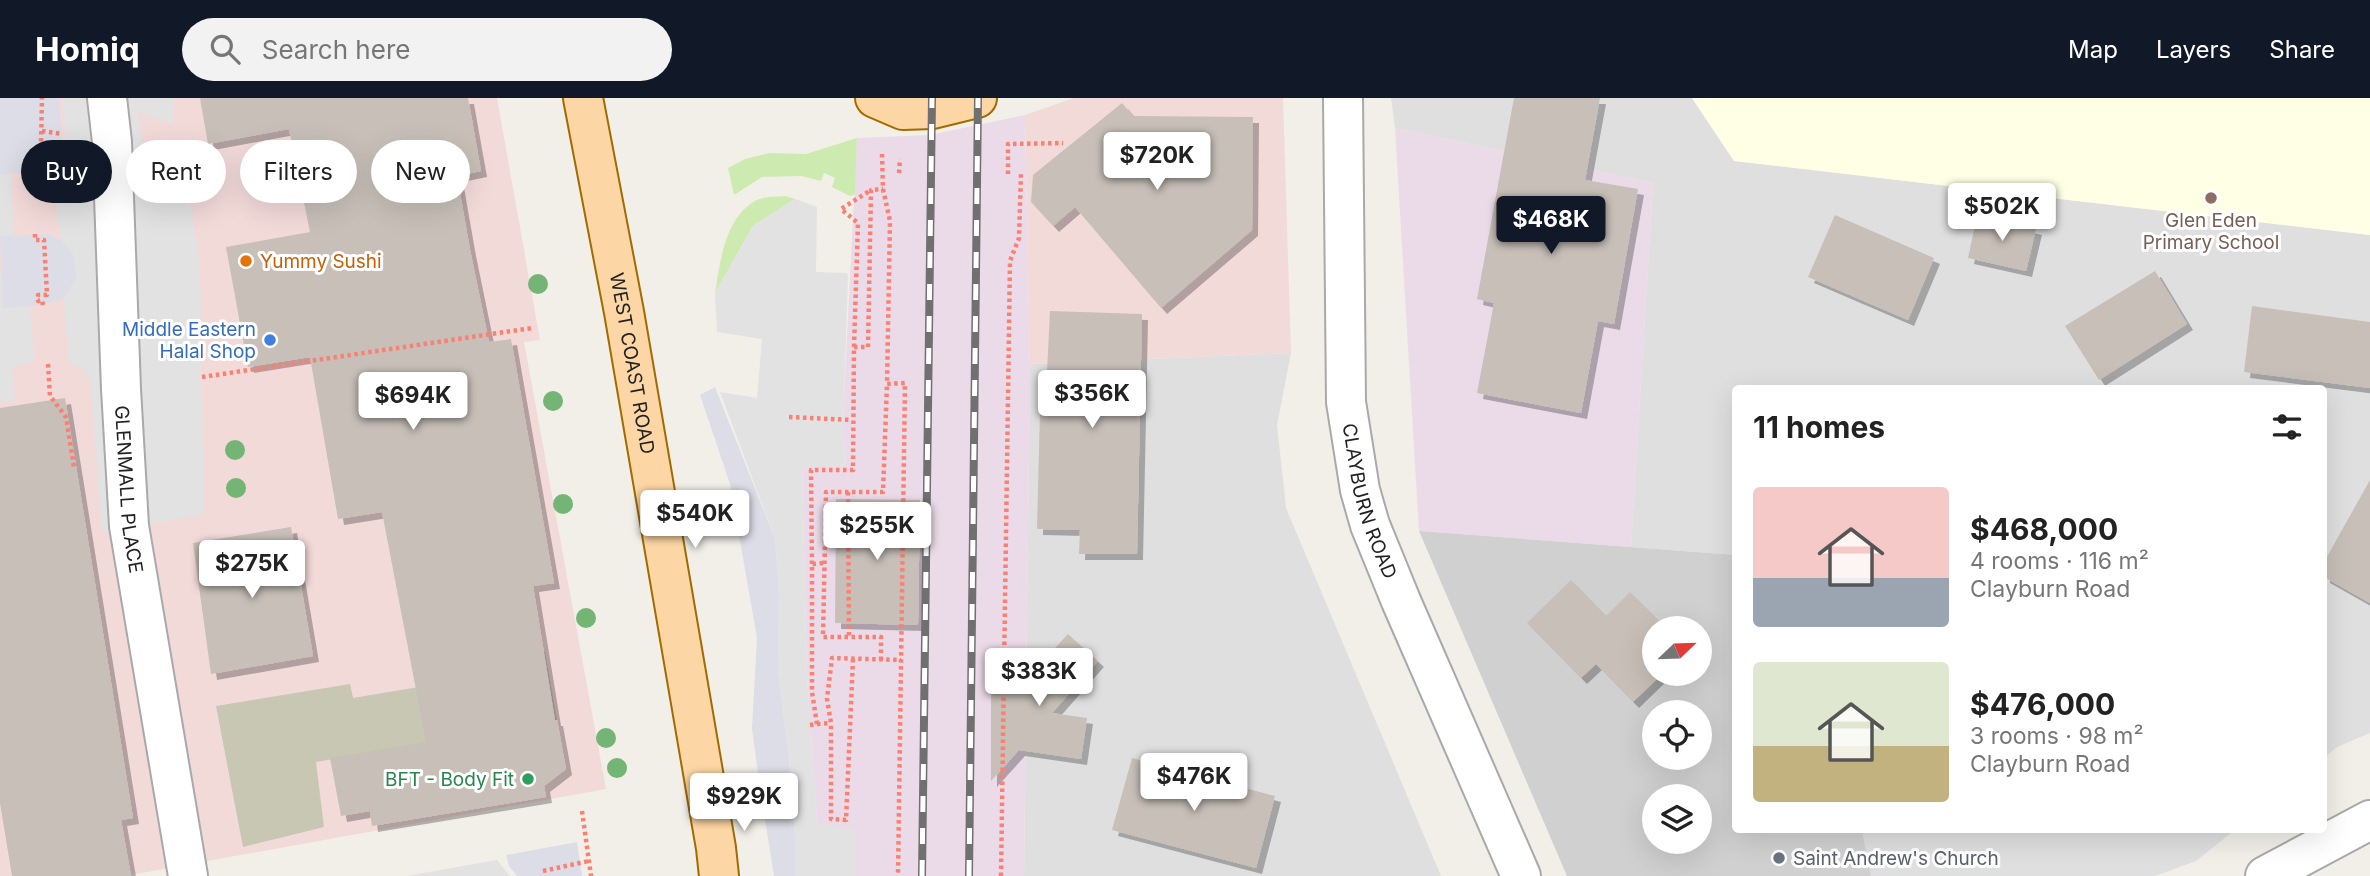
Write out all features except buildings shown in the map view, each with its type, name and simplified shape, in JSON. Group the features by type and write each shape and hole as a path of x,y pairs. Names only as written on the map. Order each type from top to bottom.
{"main road":[{"name":"WEST COAST ROAD","path":"583,98 624,312 719,876"},
{"path":"875,98 903,110 932,109 977,98"}],"street":[{"name":"GLENMALL PLACE","path":"107,98 112,142 129,526 188,876"},
{"name":"CLAYBURN ROAD","path":"1343,98 1346,402 1360,490 1370,525 1401,601 1521,876"},
{"path":"2265,876 2370,820"}],"path":[{"path":"41,140 42,98"},
{"path":"42,131 61,134"},
{"path":"1008,174 1008,144 1063,143"},
{"path":"881,660 881,637 822,637 826,492 883,492 890,221 883,189 882,153 900,154 899,173"},
{"path":"1001,876 1010,261 1019,238 1021,173"},
{"path":"817,724 812,692 811,470 853,470 858,223 841,209 871,190 883,189"},
{"path":"854,346 868,347 871,190"},
{"path":"35,234 35,240 44,240 47,295 38,295 38,301 43,300 43,305"},
{"path":"202,377 531,328"},
{"path":"887,384 905,383 898,876"},
{"path":"789,417 852,420"},
{"path":"848,492 849,637"},
{"path":"812,564 824,563"},
{"path":"853,659 846,820 831,818 831,723 827,699 832,658 901,660"},
{"path":"810,725 831,723"},
{"path":"582,811 591,876"},
{"path":"542,871 589,862"}],"shaded area":[{"path":"0,98 497,98 540,340 524,342 606,789 125,876 0,876"},
{"path":"0,98 59,98 62,140 21,140 21,173 0,175"},
{"path":"63,98 173,98 174,125 138,112 143,140 126,140 126,203 190,203 200,262 204,514 102,532 90,380 82,368 69,363 64,298 76,277 74,256 61,240 56,203 112,203 112,140 65,140"},
{"path":"1074,98 1283,98 1291,353 1030,364 1025,115"},
{"path":"1391,98 1692,98 1734,161 2370,235 2370,733 2337,747 2327,755 2327,385 1732,385 1732,555 1631,547 1653,183 1395,128"},
{"name":"Glen Eden Primary School","path":"1692,98 2370,98 2370,235 1734,161"},
{"path":"1025,115 1030,364 1024,876 856,876 856,840 817,822 807,676 802,466 846,465 843,429 857,138 930,135"},
{"path":"1395,128 1653,183 1631,547 1419,531"},
{"path":"0,175 11,175 14,235 0,236"},
{"path":"795,199 817,207 816,272 847,273 848,276 843,428 846,466 802,467 807,676 817,822 856,830 856,876 795,876 789,757 778,671 779,594 775,539 720,392 757,398 762,339 717,332 715,293 753,226"},
{"path":"47,234 61,240 74,256 76,277 64,298 43,305 3,308 0,236"},
{"path":"0,269 3,307 30,306 34,362 17,365 12,371 15,400 0,402"},
{"path":"1291,353 1277,425 1286,508 1441,876 1024,876 1030,364"},
{"path":"715,387 775,539 779,594 778,671 789,757 795,876 774,876 752,728 757,638 730,484 700,395"},
{"path":"1419,531 1732,555 1732,833 1863,833 1871,876 1567,876"},
{"path":"545,652 557,720 316,762 324,827 243,847 216,706 350,684 353,698 514,671 512,657"},
{"path":"1863,833 2231,833 2196,861 2155,876 1871,876"},
{"path":"577,842 582,876 517,876 509,866 506,855"},
{"path":"497,860 510,876 406,876"}],"green space":[{"path":"857,138 855,194 850,196 832,187 835,178 824,173 821,181 801,176 762,177 734,195 728,168 745,159 769,153 806,154"},
{"path":"785,196 795,199 753,226 715,293 726,241 738,217 746,207 760,199"}],"railway":[{"path":"922,876 932,98"},
{"path":"969,876 978,98"}],"place":[{"name":"Glen Eden Primary School","path":"2211,198"},
{"name":"Yummy Sushi","path":"246,261"},
{"name":"Middle Eastern Halal Shop","path":"270,340"},
{"name":"BFT - Body Fit","path":"528,779"},
{"name":"Saint Andrew's Church","path":"1779,858"}]}
